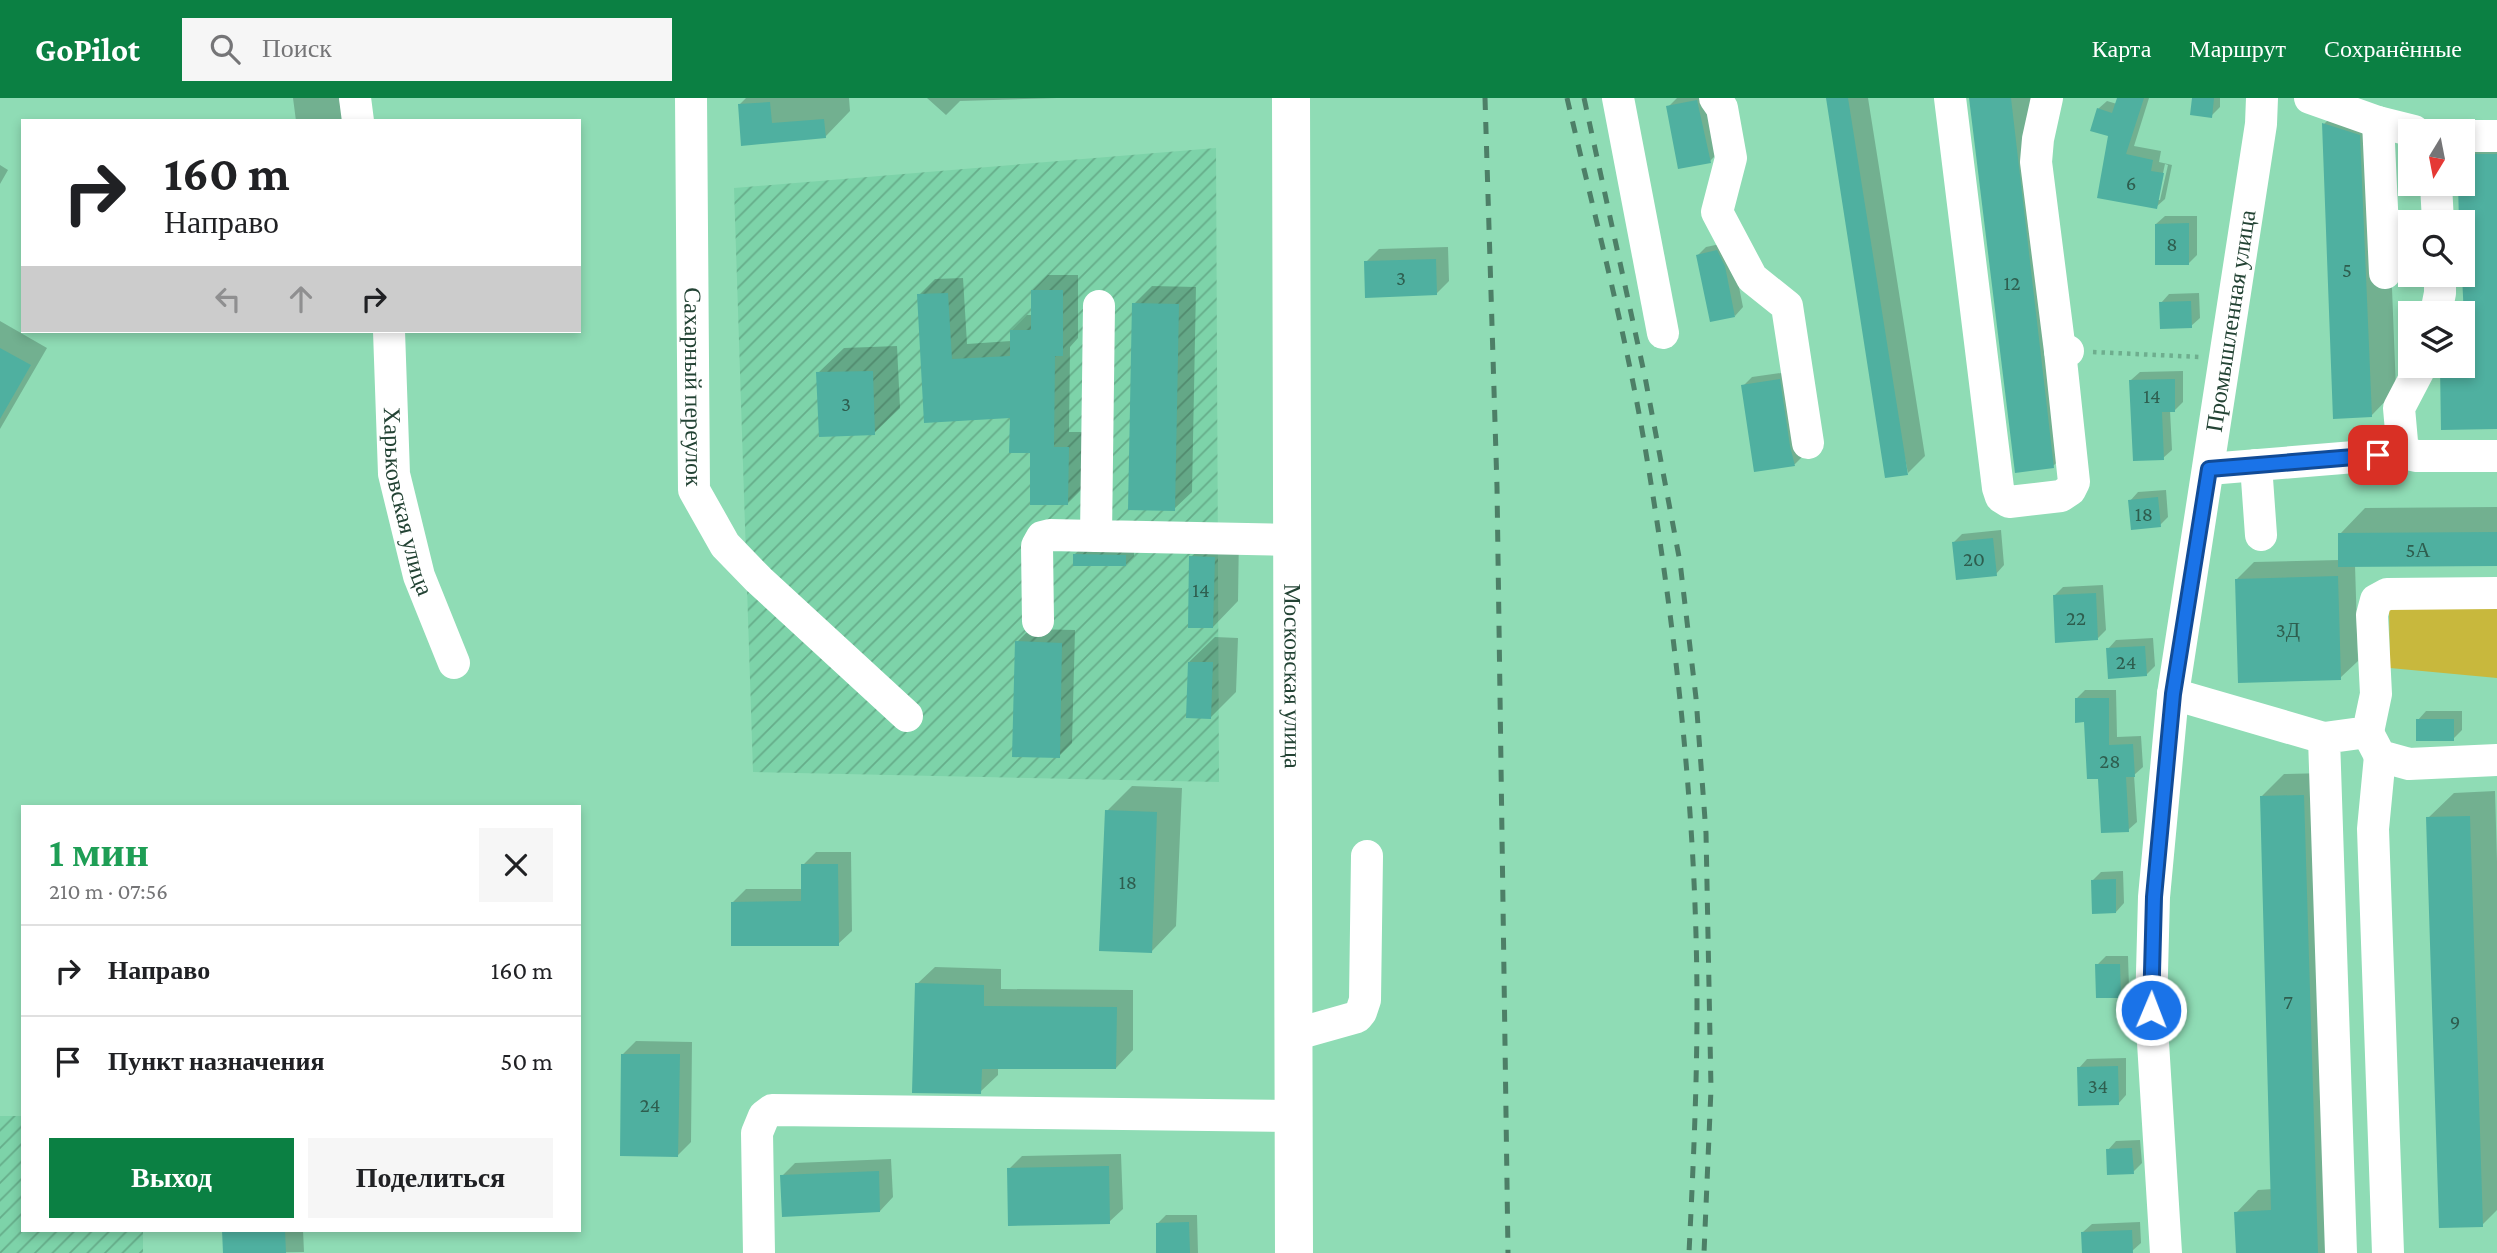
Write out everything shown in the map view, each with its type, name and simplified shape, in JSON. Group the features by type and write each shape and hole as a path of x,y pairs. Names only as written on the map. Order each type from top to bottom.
{"main road":[{"name":"Московская улица","path":"1291,98 1294,1253"}],"street":[{"path":"355,98 359,119"},
{"name":"Сахарный переулок","path":"691,98 694,490 725,545 759,580 907,716"},
{"path":"1618,98 1663,333"},
{"path":"1715,98 1722,108 1731,158 1717,212 1752,278 1787,306 1808,443"},
{"path":"1951,98 1998,488 2001,497 2009,502 2061,496 2070,490 2074,482 2064,351 2036,162 2047,98"},
{"name":"Промышленная улица","path":"2166,1253 2151,1010 2154,897 2173,694 2261,124 2262,98"},
{"path":"2310,98 2398,127"},
{"path":"2378,122 2385,273"},
{"path":"2475,136 2497,136"},
{"path":"1096,536 1099,306"},
{"name":"Харьковская улица","path":"389,333 394,474 419,576 454,663"},
{"path":"2403,453 2399,408 2415,378"},
{"path":"2209,469 2403,453 2417,456 2497,456"},
{"path":"2256,465 2260,535"},
{"path":"1038,621 1037,546 1042,537 1292,540"},
{"path":"2388,1253 2373,830 2376,694 2372,615 2376,600 2387,594 2497,593"},
{"path":"2173,694 2324,738 2374,744 2409,764 2497,760"},
{"path":"2324,738 2341,1253"},
{"path":"1293,1035 1357,1017 1362,1012 1365,1000 1367,856"},
{"path":"759,1253 757,1133 764,1116 772,1110 1293,1115"}],"path":[{"path":"2064,351 2226,358"}],"shaded area":[{"path":"1216,148 1219,782 753,772 734,188"},
{"path":"2389,605 2497,608 2497,678 2390,668"},
{"path":"0,1116 21,1116 21,1232 143,1232 143,1253 0,1253"}],"building":[{"path":"1826,98 1848,98 1908,475 1885,478"},
{"path":"1969,98 2011,98 2054,468 2015,473"},
{"path":"2117,98 2144,98 2126,154 2153,160 2151,171 2164,173 2157,209 2097,198 2108,136 2090,131 2097,108 2112,113"},
{"path":"2192,98 2214,98 2212,118 2190,115"},
{"path":"1697,100 1711,163 1678,169 1666,106"},
{"path":"770,102 772,123 824,119 826,138 741,146 738,104"},
{"path":"2322,123 2360,135 2372,417 2333,419"},
{"path":"2475,154 2497,154 2497,429 2441,430 2440,378 2475,378 2475,301 2463,301 2463,287 2475,287 2475,210 2459,210 2458,196 2475,196"},
{"path":"2189,223 2189,265 2155,265 2155,224"},
{"path":"1717,250 1725,266 1735,317 1710,322 1696,255"},
{"path":"1436,259 1437,295 1365,298 1364,261"},
{"path":"1031,290 1063,290 1063,356 1055,356 1054,447 1069,447 1068,505 1030,505 1030,453 1009,453 1010,418 924,423 917,294 948,293 952,359 1010,356 1010,330 1031,330"},
{"path":"2191,301 2192,328 2160,329 2159,302"},
{"path":"1132,303 1179,304 1175,511 1128,510"},
{"path":"0,348 31,365 0,419"},
{"path":"873,371 875,435 819,437 816,372"},
{"path":"1780,379 1795,466 1754,472 1741,385"},
{"path":"2175,379 2175,412 2162,412 2164,460 2133,461 2129,380"},
{"path":"2158,497 2161,527 2131,530 2128,500"},
{"path":"2497,532 2497,566 2338,567 2338,533"},
{"path":"1993,538 1997,576 1956,580 1952,542"},
{"path":"1073,554 1126,555 1126,566 1073,566"},
{"path":"1189,556 1215,557 1213,628 1188,628"},
{"path":"2338,576 2341,680 2238,683 2235,579"},
{"path":"2096,593 2098,640 2055,643 2053,595"},
{"path":"1015,641 1062,643 1060,758 1012,757"},
{"path":"2145,646 2147,676 2108,679 2106,648"},
{"path":"1188,662 1213,662 1211,719 1186,718"},
{"path":"2075,698 2109,698 2109,745 2133,744 2135,777 2126,777 2129,832 2101,833 2098,779 2087,779 2084,722 2075,723"},
{"path":"2416,719 2454,719 2454,741 2416,741"},
{"path":"2304,795 2318,1253 2236,1253 2234,1212 2271,1210 2260,796"},
{"path":"1105,810 1157,812 1152,953 1099,951"},
{"path":"2470,816 2483,1227 2439,1228 2426,817"},
{"path":"801,864 838,864 839,946 731,946 731,902 801,901"},
{"path":"2116,879 2116,913 2092,914 2091,880"},
{"path":"2095,964 2120,964 2121,998 2096,998"},
{"path":"915,983 984,985 984,1006 1117,1007 1116,1069 982,1069 981,1094 912,1093"},
{"path":"621,1054 680,1054 678,1157 620,1156"},
{"path":"2118,1066 2119,1105 2078,1106 2077,1067"},
{"path":"2132,1148 2134,1174 2107,1175 2106,1149"},
{"path":"1109,1166 1110,1224 1008,1226 1007,1168"},
{"path":"879,1171 880,1212 782,1217 780,1175"},
{"path":"1189,1222 1190,1253 1156,1253 1156,1223"},
{"path":"2132,1230 2133,1253 2082,1253 2081,1232"},
{"path":"222,1232 285,1232 286,1253 223,1253"}],"railway":[{"path":"1485,98 1497,487 1508,1253"},
{"path":"1567,98 1639,413 1658,527 1676,663 1689,801 1696,938 1696,1069 1689,1253"},
{"path":"1584,98 1645,377 1680,562 1696,698 1706,833 1711,1089 1704,1253"}],"route":[{"path":"2151,1010 2154,897 2173,694 2209,469 2378,455"}]}
